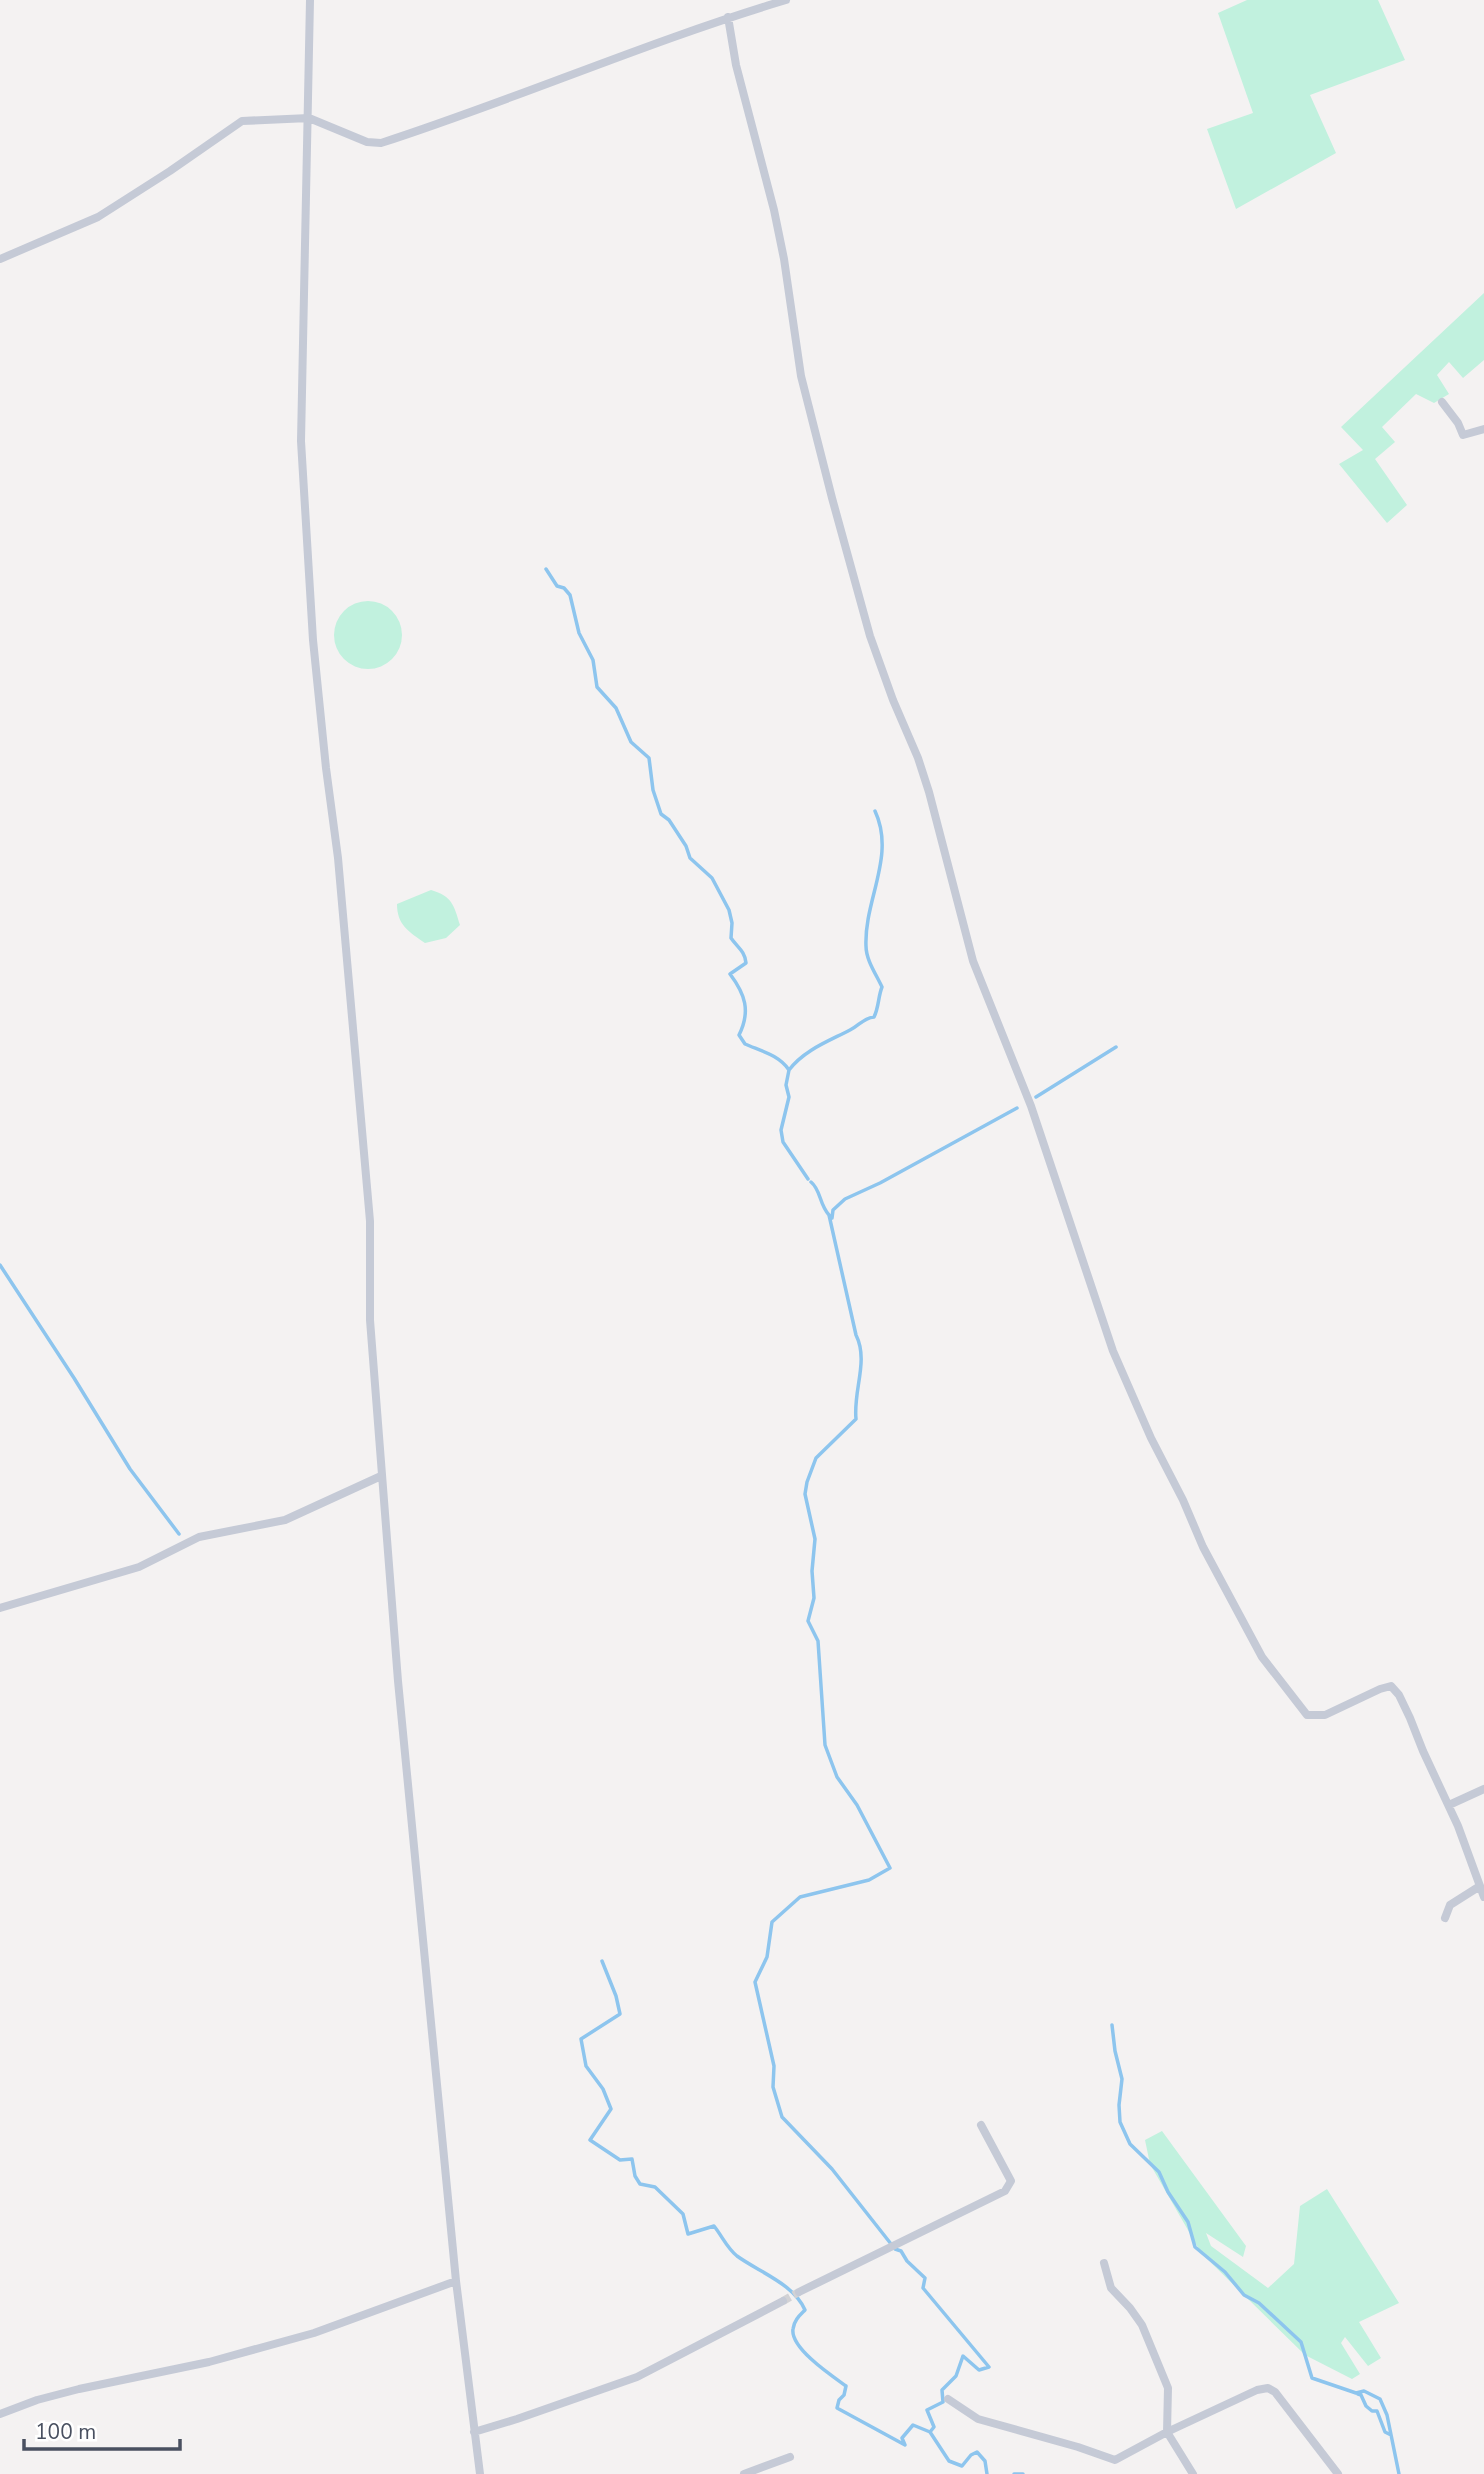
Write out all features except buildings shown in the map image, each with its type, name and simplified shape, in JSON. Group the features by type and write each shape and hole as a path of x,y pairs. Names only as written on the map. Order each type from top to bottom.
{"street":[{"path":"310,0 301,441 313,640 339,868 370,1221 370,1320 399,1694 456,2281 480,2474"},
{"path":"0,259 98,217 242,121 309,118 367,142 381,143 524,94 727,18 786,0"},
{"path":"727,18 736,65 784,258 801,376 870,636 929,792 973,961 1031,1106 1113,1351 1203,1547 1262,1657 1279,1682 1307,1714 1325,1715 1391,1686 1399,1695 1410,1717 1449,1805 1484,1897"},
{"path":"1442,402 1458,423 1463,435 1484,429"},
{"path":"0,1608 139,1567 199,1537 285,1520 381,1476"},
{"path":"1449,1805 1484,1789"},
{"path":"1445,1918 1450,1905 1480,1886"},
{"path":"799,2292 1005,2191 1011,2181 981,2125"},
{"path":"1104,2263 1111,2288 1142,2325 1168,2388 1167,2432 1193,2474"},
{"path":"0,2414 37,2400 79,2389 209,2362 314,2333 456,2281"},
{"path":"474,2431 517,2419 637,2376 783,2301"},
{"path":"948,2399 978,2419 1115,2460 1256,2390 1268,2388 1275,2392 1339,2474"},
{"path":"744,2474 790,2457"}],"green space":[{"path":"1247,0 1378,0 1405,60 1310,95 1336,153 1236,209 1207,129 1253,113 1218,13"},
{"path":"1484,293 1484,360 1463,378 1449,362 1437,375 1449,394 1434,403 1416,394 1382,427 1395,442 1375,459 1407,505 1387,523 1339,464 1363,450 1341,427"},
{"path":"361,601 375,601 387,606 397,616 402,635 397,654 387,664 375,669 361,669 349,664 339,654 334,642 334,628 339,616 349,606"},
{"path":"431,890 448,898 460,925 446,938 425,943 402,923 397,904"},
{"path":"1162,2131 1246,2246 1243,2257 1206,2233 1211,2246 1268,2288 1294,2264 1300,2206 1327,2189 1399,2303 1359,2322 1381,2358 1368,2366 1345,2337 1341,2343 1360,2374 1352,2379 1305,2355 1195,2247 1200,2251 1150,2164 1145,2140"}],"waterway":[{"path":"546,569 557,586 564,588 570,595 579,633 593,660 597,687 616,708 631,742 649,758 653,790 661,814 669,820 686,846 690,858 712,878 729,910 731,938 742,952 746,963 730,974 745,1003 745,1018 739,1035 745,1044 775,1057 789,1070 786,1085 789,1097 781,1130 783,1142 808,1179"},
{"path":"789,1070 809,1051 874,1017 876,1013 882,987 866,951 867,929 881,861 881,828 875,811"},
{"path":"1036,1097 1116,1047"},
{"path":"832,1218 833,1210 845,1199 880,1183 1017,1108"},
{"path":"811,1182 829,1215 860,1345 861,1365 856,1419 816,1458 807,1482 805,1494 815,1539 812,1571 814,1598 808,1621 818,1641 825,1745 837,1777 857,1805 890,1868 869,1880 800,1897 772,1922 767,1957 755,1982 774,2066 773,2087 782,2117 832,2169 895,2249 901,2251 907,2261 925,2278 923,2288 989,2367 979,2370 963,2356 956,2376 942,2390 943,2402 927,2410 934,2427 930,2432"},
{"path":"0,1265 130,1469 179,1534"},
{"path":"602,1961 620,2014 581,2039 586,2066 603,2089 611,2109 590,2140 620,2160 632,2159 635,2176 640,2184 655,2187 683,2214 688,2234 714,2226 737,2256 793,2293 805,2310 793,2329 798,2345 813,2361 846,2386 837,2408 905,2445 902,2438 913,2425 930,2432 949,2461 962,2466 977,2452 985,2461 987,2474"},
{"path":"1112,2025 1122,2079 1120,2122 1130,2144 1159,2172 1168,2192 1188,2222 1195,2247 1225,2272 1244,2295 1259,2303 1301,2342 1312,2378 1356,2393 1364,2391 1380,2399 1387,2415 1399,2474"},
{"path":"1358,2394 1366,2406 1377,2411 1385,2432 1391,2435"},
{"path":"1014,2474 1023,2474"}],"tunnel":[{"path":"783,2301 799,2292"}]}
